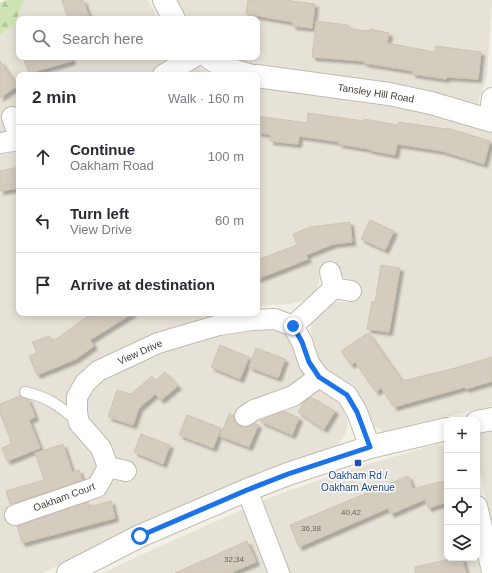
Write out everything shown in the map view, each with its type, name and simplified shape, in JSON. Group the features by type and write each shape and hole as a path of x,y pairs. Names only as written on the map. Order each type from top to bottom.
{"street":[{"path":"164,0 172,16"},
{"path":"168,72 189,60"},
{"path":"213,60 225,68 239,72"},
{"name":"Tansley Hill Road","path":"260,76 389,94 431,103 491,120"},
{"path":"491,120 492,98"},
{"path":"12,116 16,129"},
{"path":"0,143 16,140"},
{"path":"338,284 293,326 302,342 309,362 319,377 347,395 357,412 370,447"},
{"name":"View Drive","path":"79,423 77,397 85,383 98,371 158,343 219,325 251,320 274,319 293,326"},
{"path":"245,416 254,410 293,396 319,377"},
{"path":"480,421 492,419"},
{"name":"Oakham Court","path":"15,515 97,487 117,469 79,423"},
{"path":"68,573 140,536 288,474 370,447 444,430"},
{"path":"247,490 279,573"},
{"path":"480,518 492,571"}],"lane":[{"path":"25,392 39,395 54,403 79,423"}],"shaded area":[{"path":"24,0 148,0 156,16 18,16"},
{"path":"177,0 492,0 487,76 476,109 421,90 317,76 248,64 237,60 260,60 260,16 186,16"},
{"path":"16,20 16,60 188,60 208,72 16,72 16,316 214,316 180,325 123,347 89,366 72,386 87,393 103,376 213,332 275,328 288,333 310,380 322,391 334,398 342,407 348,424 346,432 335,447 248,479 42,573 0,573 0,35 15,23"},
{"path":"260,84 419,107 492,131 492,406 384,431 374,426 357,391 347,382 333,378 315,353 312,340 311,322 331,302 358,300 357,284 322,269 315,293 303,301 290,304 260,306"},
{"path":"492,431 492,528 480,471 480,434"},
{"path":"438,444 444,447 444,561 479,561 481,573 103,573 266,499 344,471"}],"green space":[{"path":"6,0 24,0 18,16 16,16 15,23 0,35 0,3"}],"building":[{"path":"62,0 83,0 89,16 67,16"},
{"path":"248,0 291,0 315,4 312,28 293,26 293,22 246,14"},
{"path":"316,21 348,25 350,29 370,31 370,29 389,33 387,43 435,52 436,46 481,52 478,79 446,77 446,79 412,74 413,71 364,63 364,61 312,57"},
{"path":"24,60 72,60 33,72 29,72"},
{"path":"0,61 16,87 0,98"},
{"path":"308,113 364,121 364,119 398,125 399,122 447,128 490,141 484,164 442,151 397,144 395,155 339,144 340,142 299,136 298,144 270,141 271,135 260,133 260,116 307,123"},
{"path":"16,168 16,188 0,191 0,171"},
{"path":"370,220 394,231 385,250 361,239"},
{"path":"350,222 352,242 333,244 306,255 308,259 260,278 260,259 297,245 293,234 310,227"},
{"path":"381,265 400,268 389,332 367,329 372,301 375,302"},
{"path":"88,316 128,316 90,340 94,346 76,359 37,375 29,356 37,353 32,342 49,336 52,342"},
{"path":"368,333 402,381 492,357 492,381 394,407 381,388 376,392 355,362 351,365 341,351"},
{"path":"220,345 249,357 240,379 211,367"},
{"path":"256,348 285,359 278,378 249,367"},
{"path":"165,372 178,386 161,400 155,394 139,408 133,425 108,417 117,390 131,394 152,376 155,381"},
{"path":"20,396 28,399 35,417 29,420 40,448 7,461 2,448 11,444 0,414 0,404"},
{"path":"311,397 335,411 324,429 298,412 304,402"},
{"path":"284,411 299,418 292,435 260,421 261,420"},
{"path":"229,414 234,415 235,422 240,426 246,427 255,423 258,425 249,447 220,436"},
{"path":"187,415 221,428 213,448 179,435"},
{"path":"141,434 170,445 163,464 134,452"},
{"path":"63,444 72,472 79,470 82,480 10,504 6,491 44,480 35,453"},
{"path":"408,476 413,489 444,481 444,503 428,508 425,499 391,514 388,508 299,547 290,525"},
{"path":"111,501 115,518 22,543 17,526 88,502 89,507"},
{"path":"247,541 256,562 230,573 175,573"},
{"path":"444,560 463,561 466,573 415,573 415,567"}],"place":[{"name":"Oakham Rd / Oakham Avenue","path":"358,463"}],"route":[{"path":"140,536 288,474 370,447 357,412 347,395 319,377 309,362 302,342 293,326"}]}
